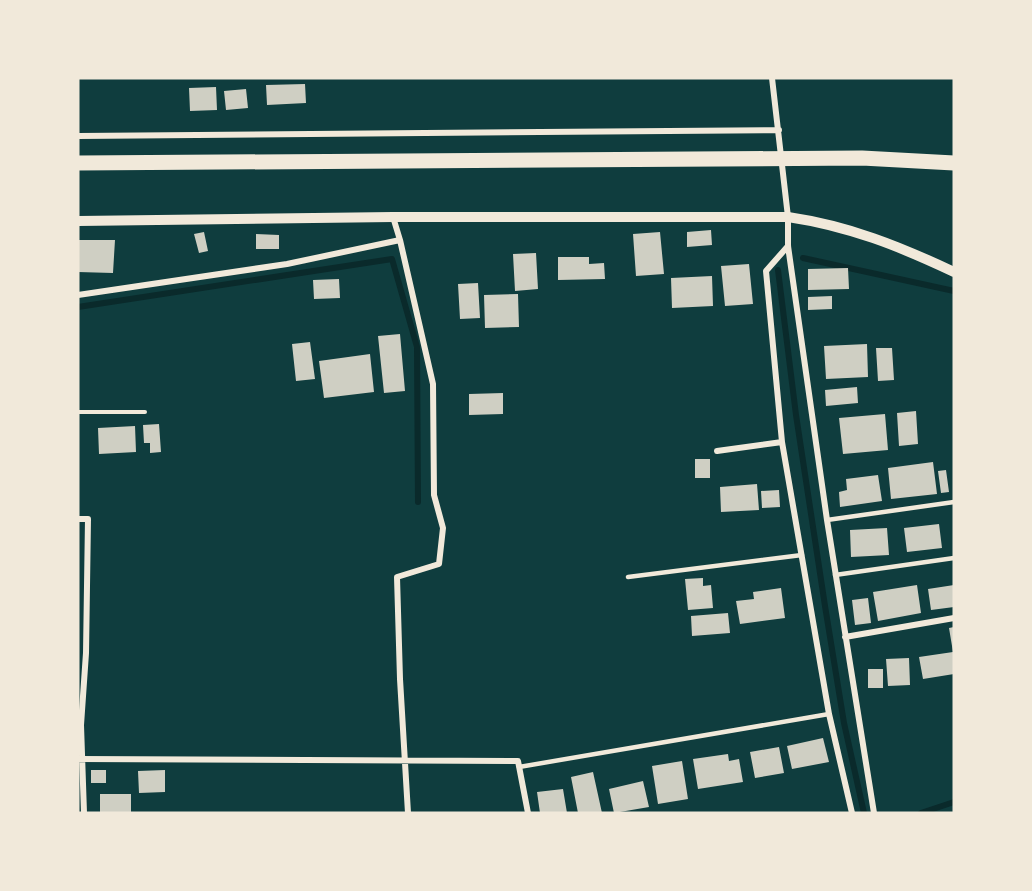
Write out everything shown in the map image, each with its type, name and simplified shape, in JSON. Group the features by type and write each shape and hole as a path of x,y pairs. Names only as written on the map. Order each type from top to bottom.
{"highway":[{"path":"861,158 954,170"},
{"path":"78,163 861,158 954,163"}],"street":[{"path":"772,78 788,217 788,246 826,520 874,813"},
{"path":"78,136 779,130"},
{"path":"393,217 433,384 434,495 443,528 439,564 397,577 408,813"},
{"path":"78,220 788,217 826,223 898,246 954,272"},
{"path":"78,295 287,264 400,240"},
{"path":"788,246 766,271 782,442 829,714 852,813"},
{"path":"717,451 782,442"},
{"path":"78,519 87,519 86,653 80,759 84,813"},
{"path":"845,637 954,618"},
{"path":"80,759 518,761 528,813"}],"lane":[{"path":"826,520 954,502"},
{"path":"628,577 802,555"},
{"path":"835,575 954,558"},
{"path":"519,767 829,714"}],"path":[{"path":"78,412 146,412"}],"building":[{"path":"305,84 306,103 267,105 266,85"},
{"path":"216,87 217,110 190,111 189,88"},
{"path":"246,89 248,108 226,110 224,91"},
{"path":"711,230 712,245 687,247 687,232"},
{"path":"204,232 208,251 199,253 194,234"},
{"path":"660,232 664,274 636,276 633,234"},
{"path":"256,234 279,235 279,249 256,249"},
{"path":"78,240 115,240 113,273 78,272"},
{"path":"536,253 538,289 515,291 513,254"},
{"path":"558,257 589,257 589,264 604,263 605,279 558,280"},
{"path":"749,264 753,304 725,306 721,266"},
{"path":"848,268 849,289 808,290 808,269"},
{"path":"712,276 713,306 672,308 671,278"},
{"path":"339,279 340,298 314,299 313,280"},
{"path":"478,283 480,318 460,319 458,284"},
{"path":"518,294 519,327 485,328 484,295"},
{"path":"832,296 832,309 808,310 808,297"},
{"path":"400,334 405,391 384,393 378,336"},
{"path":"310,342 315,379 296,381 292,344"},
{"path":"867,344 868,377 826,379 824,346"},
{"path":"876,348 892,348 894,380 878,381"},
{"path":"370,354 374,392 324,398 319,361"},
{"path":"857,387 858,403 826,406 825,390"},
{"path":"503,393 503,414 469,415 469,394"},
{"path":"916,411 918,444 899,446 897,413"},
{"path":"885,414 888,450 843,454 839,418"},
{"path":"159,424 161,452 150,453 150,443 144,443 143,425"},
{"path":"135,426 136,452 99,454 98,428"},
{"path":"695,459 710,459 710,478 695,478"},
{"path":"933,462 937,494 891,499 888,468"},
{"path":"946,470 949,492 941,493 938,471"},
{"path":"878,475 882,501 840,507 839,492 847,490 846,479"},
{"path":"757,484 759,510 721,512 720,487"},
{"path":"779,490 780,507 762,508 761,491"},
{"path":"939,524 942,548 907,552 904,528"},
{"path":"887,528 889,555 851,557 850,530"},
{"path":"703,578 703,586 711,585 713,608 688,610 685,579"},
{"path":"917,585 921,613 878,621 873,592"},
{"path":"954,585 954,607 931,610 928,589"},
{"path":"781,588 785,618 740,624 736,601 754,599 753,592"},
{"path":"868,598 871,623 855,625 852,600"},
{"path":"728,613 730,633 692,636 691,616"},
{"path":"954,627 954,674 923,679 919,657 953,652 949,628"},
{"path":"909,658 910,685 888,686 886,659"},
{"path":"868,669 883,669 883,688 868,688"},
{"path":"823,738 829,762 792,769 787,746"},
{"path":"779,747 784,773 755,778 750,752"},
{"path":"728,754 729,761 739,759 743,782 698,789 693,759"},
{"path":"682,761 688,799 658,804 652,766"},
{"path":"91,770 106,770 106,783 91,783"},
{"path":"165,770 165,792 139,793 138,771"},
{"path":"593,772 602,813 578,813 571,777"},
{"path":"643,781 649,807 614,813 609,789"},
{"path":"563,789 567,813 540,813 537,792"},
{"path":"100,794 131,794 131,813 100,813"}],"waterway":[{"path":"803,258 954,291"},
{"path":"78,307 392,259 417,347 418,502"},
{"path":"778,270 796,415 825,606 844,723 864,813"},
{"path":"921,813 954,802"}]}
